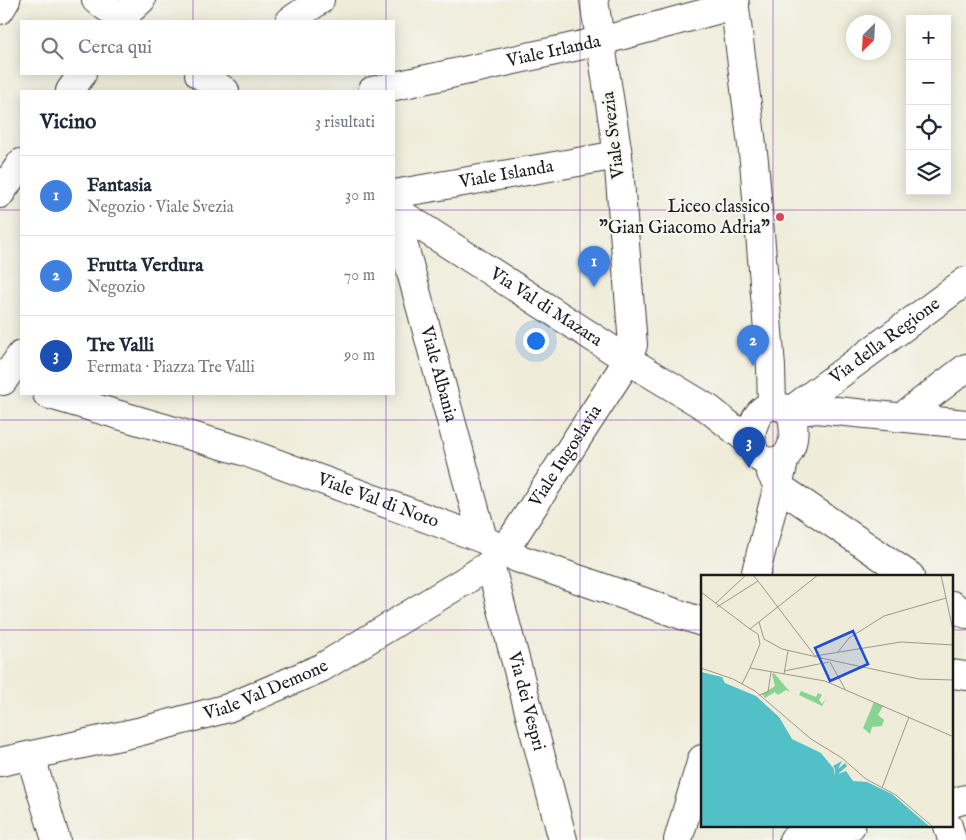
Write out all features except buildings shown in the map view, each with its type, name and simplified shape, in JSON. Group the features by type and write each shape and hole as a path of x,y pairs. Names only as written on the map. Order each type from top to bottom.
{"street":[{"path":"0,10 6,0"},
{"path":"96,0 121,20 141,0"},
{"path":"291,20 320,0"},
{"name":"Viale Svezia","path":"594,0 618,155 632,345 628,360"},
{"path":"735,3 754,161 772,367 795,426 790,451 766,453"},
{"name":"Viale Irlanda","path":"377,90 601,41 735,3"},
{"path":"71,90 81,75"},
{"name":"Viale Islanda","path":"395,194 618,155"},
{"path":"0,194 20,164"},
{"name":"Via Val di Mazara","path":"395,210 628,360 705,407 766,453"},
{"name":"Viale Albania","path":"395,213 491,551"},
{"name":"Via della Regione","path":"787,407 966,281"},
{"path":"8,383 20,357"},
{"name":"Viale Iugoslavia","path":"491,551 514,536 628,360"},
{"path":"903,416 966,368"},
{"name":"Viale Val di Noto","path":"50,395 243,451 491,551 517,558 701,622"},
{"path":"705,407 787,407 903,416 966,424"},
{"path":"755,575 778,486 766,453 757,418 787,407"},
{"path":"778,486 909,575"},
{"name":"Viale Val Demone","path":"0,762 138,732 228,708 320,668 491,551"},
{"name":"Via dei Vespri","path":"491,551 563,840"},
{"path":"954,606 966,614"},
{"path":"35,755 35,771 56,840"},
{"path":"678,840 701,762"},
{"path":"793,840 843,828"}],"place":[{"name":"Liceo classico \"Gian Giacomo Adria\"","path":"780,217"},
{"name":"Fantasia","path":"594,287"},
{"name":"Frutta Verdura","path":"753,366"},
{"name":"Tre Valli","path":"749,468"}]}
